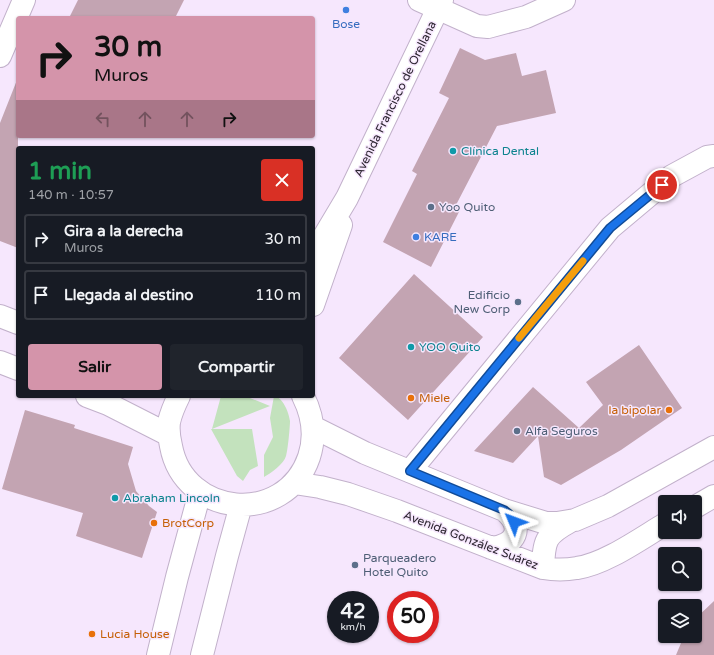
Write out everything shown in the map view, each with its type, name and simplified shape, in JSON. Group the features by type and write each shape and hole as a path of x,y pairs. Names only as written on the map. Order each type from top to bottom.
{"main road":[{"path":"17,16 24,0"},
{"path":"433,3 477,26 488,27 526,18 564,0"},
{"name":"Avenida Francisco de Orellana","path":"315,252 347,198 433,3"},
{"path":"0,56 16,19"},
{"path":"410,471 610,228 672,176 707,157 714,156"},
{"name":"Avenida Francisco de Orellana","path":"315,300 339,234 347,198"},
{"path":"0,316 16,322"},
{"path":"0,362 16,368"},
{"path":"93,398 169,435"},
{"path":"178,398 169,421 169,435 173,457 184,477 200,492 213,499 227,504 241,505 256,504 270,500 283,493 294,483 305,467 312,447 313,427 309,409 304,398"},
{"path":"313,427 366,453 504,510 546,523 569,522"},
{"path":"543,568 544,552 548,537 552,532 569,522 608,506 632,494 714,447"},
{"name":"Avenida González Suárez","path":"294,483 320,486 348,494 397,511 543,568 560,570 594,564 611,556 658,528"},
{"path":"158,655 200,492"},
{"path":"702,503 714,496"},
{"path":"202,655 241,505"},
{"path":"491,548 508,543 516,532 514,522 509,514 504,510"}],"green space":[{"path":"220,398 250,398 270,406 212,429"},
{"path":"274,398 278,398 285,406 290,421 286,456 283,462 274,471 264,477 264,455 273,437 270,418"},
{"path":"211,429 252,429 258,466 250,470 243,481 237,476"}],"building":[{"path":"78,0 184,0 176,16 70,16"},
{"path":"460,48 485,60 516,53 522,76 546,70 556,113 497,126 456,205 461,208 431,267 383,242 417,174 412,171 449,98 439,93"},
{"path":"16,83 16,138 18,138 18,146 16,146 16,247 0,241 0,123"},
{"name":"YOO Quito","path":"414,274 483,337 408,420 339,358"},
{"path":"639,345 682,408 621,450 561,485 544,477 538,436 513,463 474,451 533,387 579,428 603,405 586,382"},
{"path":"25,410 75,425 74,428 133,447 128,464 136,491 149,506 157,512 142,558 76,536 83,513 2,489"},
{"path":"714,601 714,655 676,655 681,643 702,643 702,612"}],"slow traffic":[{"path":"519,338 583,261"}],"place":[{"name":"Bose","path":"346,10"},
{"name":"Clínica Dental","path":"453,151"},
{"name":"Yoo Quito","path":"431,207"},
{"name":"KARE","path":"416,237"},
{"name":"Edificio New Corp","path":"518,302"},
{"name":"YOO Quito","path":"411,347"},
{"name":"Miele","path":"411,398"},
{"name":"la bipolar","path":"669,410"},
{"name":"Alfa Seguros","path":"517,431"},
{"name":"Abraham Lincoln","path":"115,498"},
{"name":"BrotCorp","path":"154,523"},
{"name":"Parqueadero Hotel Quito","path":"355,565"},
{"name":"Lucia House","path":"92,634"}],"route":[{"path":"514,522 509,514 504,510 410,471 610,228 662,185"}]}
